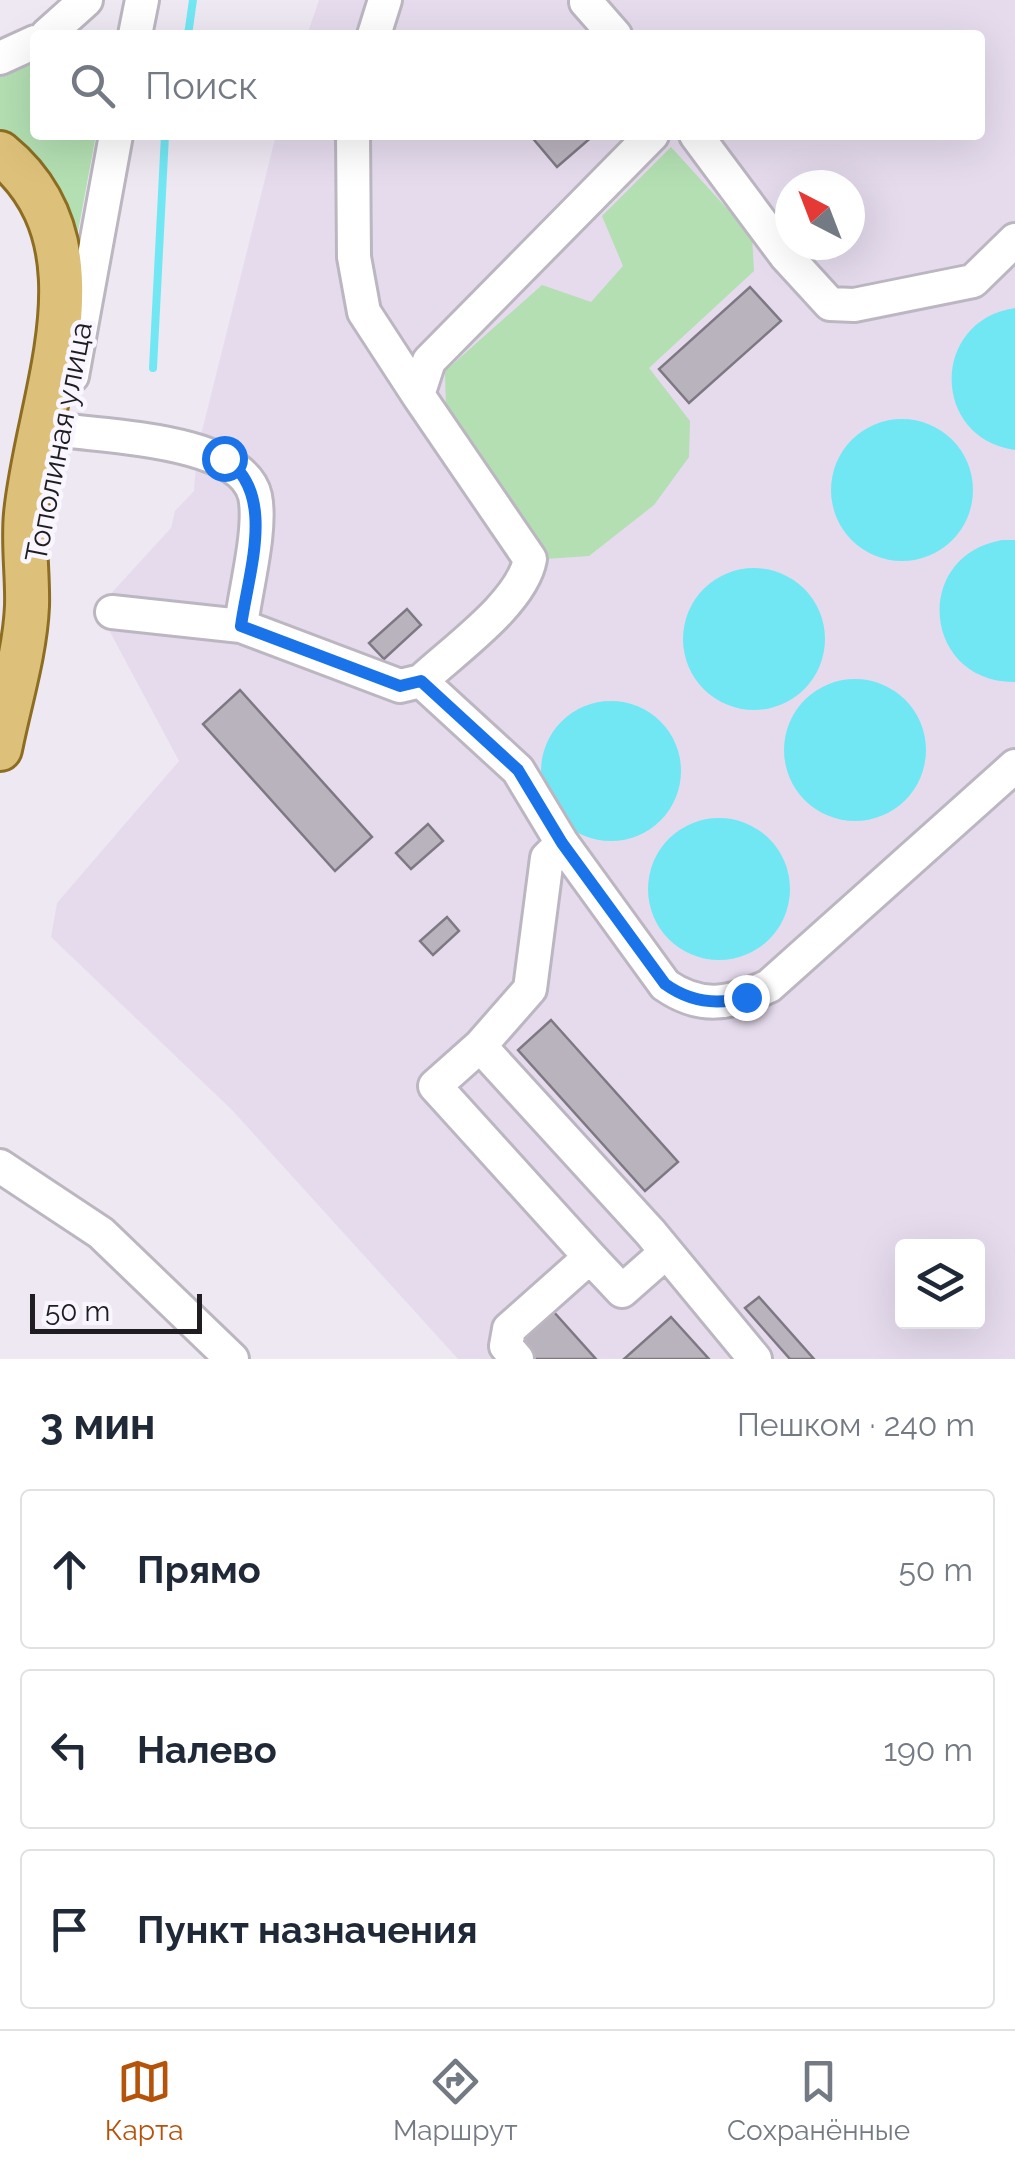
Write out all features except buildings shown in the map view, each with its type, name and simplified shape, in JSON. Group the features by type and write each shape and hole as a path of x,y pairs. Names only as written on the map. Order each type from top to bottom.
{"main road":[{"path":"0,153 38,196 54,236 62,278 59,334 26,515 27,610"},
{"name":"Тополиная улица","path":"0,750 27,610"}],"street":[{"path":"52,30 86,0"},
{"path":"136,30 142,0"},
{"path":"376,30 385,0"},
{"path":"586,2 611,30"},
{"path":"0,58 30,44"},
{"name":"Тополиная улица","path":"27,610 115,140"},
{"path":"112,612 241,626 400,686 421,681 511,598 526,579 530,559 364,312 354,257 353,140"},
{"path":"418,395 429,360 647,140"},
{"path":"700,140 786,256 830,304 854,305 973,281 1015,277"},
{"path":"973,281 1015,240"},
{"path":"62,430 197,451 224,458 242,473 251,486 256,511 241,626"},
{"path":"421,681 518,770 562,843 665,984 686,999 730,1002 769,986 1015,766"},
{"path":"562,843 547,858 530,989 480,1046 435,1086 622,1291 664,1254"},
{"path":"480,1046 650,1232 664,1254 755,1359"},
{"path":"0,1166 102,1234 232,1359"},
{"path":"517,1359 506,1346 509,1329 590,1256"}],"shaded area":[{"path":"319,0 1015,0 1015,1359 458,1359 232,1110 51,937 57,903 179,761 102,617 106,599 171,528 175,511 194,491 197,451 275,140 985,140 985,30 309,30"}],"green space":[{"path":"30,59 30,140 95,140 74,253 0,133 0,72"},
{"path":"671,147 752,236 754,271 649,368 690,421 689,457 654,505 589,556 545,559 446,411 445,371 542,285 591,302 623,266 602,216"}],"water":[{"path":"1015,308 1015,450 987,441 967,424 955,403 952,379 956,355 968,334 987,317"},
{"path":"902,419 929,424 952,440 968,463 973,490 968,517 952,540 929,556 902,561 875,556 852,540 836,517 831,490 836,463 852,440 875,424"},
{"path":"1002,540 1015,540 1015,682 984,677 961,662 946,642 940,617 942,592 953,569 973,551"},
{"path":"754,568 781,573 804,589 820,612 825,639 820,666 804,689 781,705 754,710 727,705 704,689 688,666 683,639 688,612 704,589 727,573"},
{"path":"855,679 882,684 905,700 921,723 926,750 921,777 905,800 882,816 855,821 828,816 805,800 789,777 784,750 789,723 805,700 828,684"},
{"path":"611,701 638,706 661,721 676,744 681,771 676,798 661,821 638,836 611,841 584,836 561,821 546,798 541,771 546,744 561,721 584,706"},
{"path":"719,818 746,823 769,839 785,862 790,889 785,916 769,939 746,955 719,960 692,955 669,939 653,916 648,889 653,862 669,839 692,823"}],"waterway":[{"path":"189,30 193,0"},
{"path":"153,368 165,140"}],"route":[{"path":"224,458 242,473 255,498 241,626 295,643 400,686 421,681 518,770 562,843 665,984 686,999 730,1002 746,997"}]}
